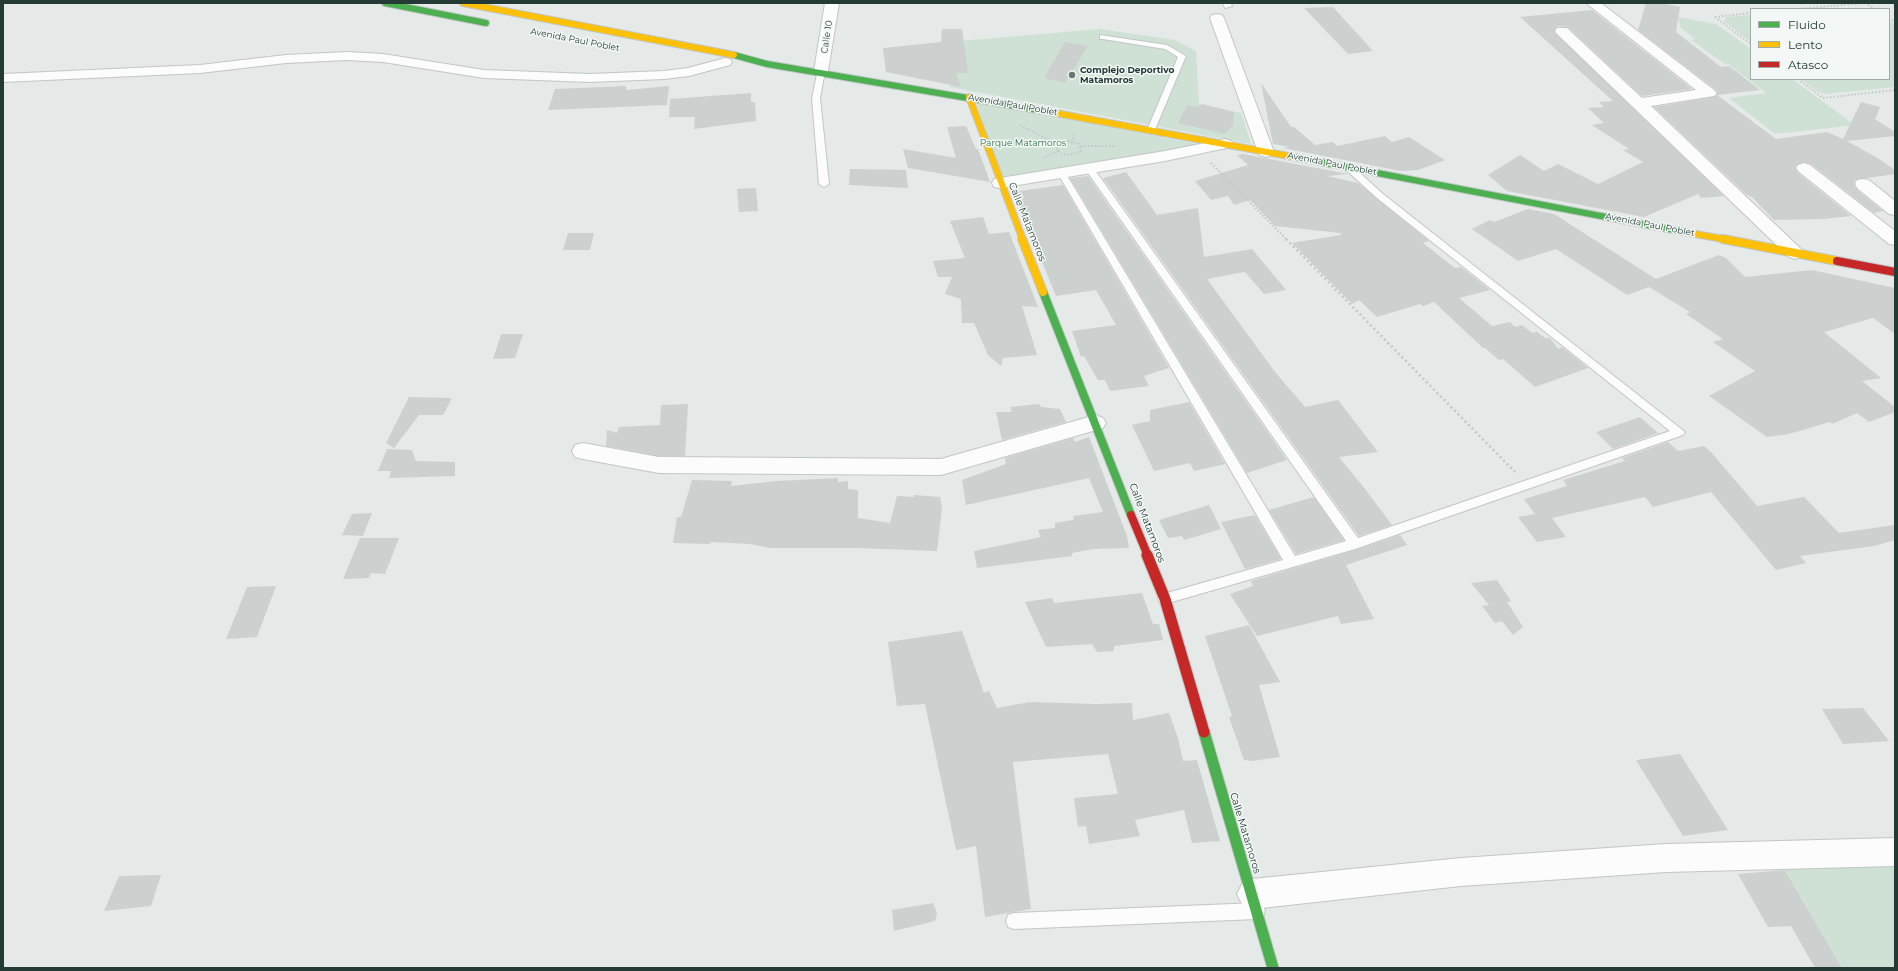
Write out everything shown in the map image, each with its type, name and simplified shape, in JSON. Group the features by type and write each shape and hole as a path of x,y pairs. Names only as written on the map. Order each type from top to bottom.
{"main road":[{"path":"385,3 493,24"},
{"name":"Avenida Paul Poblet","path":"463,3 717,51 767,64"},
{"name":"Avenida Paul Poblet","path":"696,60 767,64 969,97 1348,167 1895,272"},
{"name":"Calle Matamoros","path":"969,97 1000,183 1165,599 1273,968"}],"street":[{"name":"Calle 10","path":"821,72 832,3"},
{"path":"1593,3 1709,93 1639,103"},
{"path":"1217,18 1266,152"},
{"path":"1562,31 1795,253"},
{"path":"3,78 200,69 286,59 347,56 383,58 484,74 590,78 664,75 689,72 725,62"},
{"path":"1000,183 1165,156 1225,144"},
{"path":"1804,168 1895,240"},
{"path":"1863,184 1895,210"},
{"path":"583,451 659,465 941,467 1096,423"},
{"path":"1254,903 1461,872 1658,859 1895,852"}],"lane":[{"path":"1103,37 1167,47 1182,56 1151,130"},
{"path":"821,72 816,98 824,184"},
{"path":"1165,599 1291,561 1355,544 1679,432 1380,196 1348,167"},
{"path":"1089,168 1355,544"},
{"path":"1061,172 1291,561"},
{"path":"1014,921 1254,903"}],"path":[{"path":"1810,8 1864,3"},
{"path":"1750,14 1715,17 1750,43"},
{"path":"1799,80 1823,98 1895,90"},
{"path":"1068,141 1079,144 1082,148 1077,154 1068,155 1061,153 1057,149 1058,144 1068,141"},
{"path":"1197,149 1527,485"}],"green space":[{"path":"1750,15 1750,41 1724,21 1727,17"},
{"path":"1678,17 1716,24 1750,48 1750,80 1793,80 1855,125 1775,134 1729,98 1766,93 1728,64 1725,64 1691,40 1695,39 1681,28"},
{"path":"1890,22 1895,24 1895,87 1825,94 1817,91 1802,80 1890,80"},
{"name":"Complejo Deportivo Matamoros","path":"1099,29 1175,40 1196,51 1199,104 1241,113 1251,144 950,87 937,43"},
{"name":"Parque Matamoros","path":"976,101 1197,144 1199,147 1001,179"},
{"path":"1895,865 1895,968 1842,968 1785,869"}],"building":[{"path":"1646,3 1661,3 1680,7 1676,32 1721,67 1729,66 1760,90 1717,95 1718,92 1715,89 1638,30"},
{"path":"1333,7 1373,51 1348,54 1304,8"},
{"path":"1592,10 1692,89 1642,96 1568,27 1557,26 1554,32 1724,196 1701,198 1698,194 1644,217 1507,191 1488,175 1520,155 1544,171 1558,164 1598,184 1643,162 1623,150 1629,149 1592,125 1604,123 1588,108 1604,107 1599,102 1613,101 1520,17"},
{"path":"942,29 962,29 968,73 956,73 961,87 886,72 883,48 941,42"},
{"path":"1065,42 1088,46 1065,83 1044,78"},
{"path":"1261,83 1291,127 1294,127 1315,145 1333,142 1337,146 1385,136 1392,142 1409,137 1445,160 1418,170 1401,171 1283,148 1290,147 1273,144"},
{"path":"626,86 626,90 669,86 667,105 548,110 555,89"},
{"path":"751,93 751,102 755,102 756,121 694,129 695,117 669,117 670,99"},
{"path":"1717,95 1776,139 1827,132 1843,139 1861,102 1880,107 1875,119 1895,132 1895,136 1847,141 1895,170 1895,174 1854,180 1856,189 1883,211 1874,213 1811,164 1804,162 1795,167 1797,172 1851,216 1824,219 1774,220 1752,197 1747,195 1654,107 1714,97"},
{"path":"1202,104 1234,112 1233,125 1225,134 1178,123 1187,105 1200,107"},
{"path":"966,126 976,149 978,149 990,182 908,168 903,149 956,158 947,127"},
{"path":"1243,154 1348,174 1327,176 1358,183 1429,241 1423,243 1455,268 1461,267 1490,290 1459,298 1492,326 1510,322 1515,327 1522,325 1532,333 1537,332 1545,338 1550,338 1558,349 1562,347 1588,368 1535,387 1503,359 1499,360 1483,348 1434,302 1423,306 1420,304 1377,317 1359,300 1352,304 1292,243 1341,235 1341,233 1275,226 1250,200 1234,205 1228,196 1211,200 1195,181 1248,165 1237,155"},
{"path":"850,169 906,170 908,188 849,185"},
{"path":"1126,172 1157,215 1198,208 1204,257 1252,249 1286,290 1264,294 1245,272 1207,279 1275,372 1305,407 1338,400 1378,452 1339,457 1392,525 1359,536 1103,178"},
{"path":"1088,176 1287,460 1247,473 1070,178"},
{"path":"1063,185 1169,368 1144,376 1149,386 1110,391 1105,380 1098,380 1084,356 1081,357 1072,331 1116,325 1096,290 1056,296 1013,192"},
{"path":"756,188 758,211 739,212 737,189"},
{"path":"1528,209 1554,214 1656,279 1719,255 1726,258 1745,277 1812,270 1895,288 1895,334 1873,318 1824,332 1881,378 1862,381 1895,407 1895,412 1869,422 1857,413 1832,424 1830,422 1789,434 1767,437 1709,396 1755,371 1713,342 1723,339 1686,314 1690,312 1649,287 1627,295 1556,249 1518,261 1472,229 1490,220 1494,222"},
{"path":"983,217 989,234 1009,232 1038,307 1022,306 1037,355 1003,358 1001,366 988,355 974,323 962,323 961,299 945,294 952,277 938,277 933,261 965,258 950,221"},
{"path":"568,233 594,233 590,250 563,250"},
{"path":"501,334 523,334 515,358 493,359"},
{"path":"409,397 452,398 443,415 419,415 394,448 386,443"},
{"path":"1189,402 1225,464 1194,471 1190,463 1154,471 1132,425 1150,421 1150,410"},
{"path":"688,404 685,456 659,456 606,446 607,430 617,433 619,427 660,425 661,405"},
{"path":"1039,404 1041,407 1060,409 1066,422 1002,440 996,412 1012,412 1010,407"},
{"path":"1640,417 1658,433 1613,449 1596,432"},
{"path":"1089,437 1127,536 1129,548 1093,549 1072,553 1072,556 977,568 974,551 1041,537 1038,530 1055,528 1055,523 1073,520 1074,516 1103,512 1089,478 966,505 962,480 1006,464 1005,458 1073,438 1075,442"},
{"path":"1668,442 1678,451 1704,446 1711,452 1757,506 1804,497 1839,533 1895,525 1895,540 1874,546 1800,556 1806,563 1776,570 1711,492 1653,507 1645,497 1552,518 1566,537 1537,542 1518,517 1535,514 1524,499 1567,486 1563,480 1625,461 1622,458"},
{"path":"387,449 412,450 416,461 455,462 455,476 389,478 391,471 378,471"},
{"path":"838,478 838,482 848,481 848,489 858,490 858,518 890,523 897,496 914,497 914,495 940,497 942,508 937,551 858,548 770,548 750,544 711,542 710,544 673,543 677,517 681,517 692,480 732,481 731,486 777,481"},
{"path":"1314,497 1344,540 1296,554 1269,510"},
{"path":"1209,505 1221,529 1184,540 1182,536 1168,538 1159,520"},
{"path":"372,513 363,536 342,535 352,514"},
{"path":"1255,515 1281,559 1245,569 1221,522"},
{"path":"1400,535 1407,545 1346,565 1374,619 1341,624 1338,616 1257,636 1230,594 1253,586 1251,581"},
{"path":"360,538 399,538 385,574 371,573 369,578 343,579"},
{"path":"1497,580 1511,601 1507,602 1523,627 1513,635 1502,621 1495,623 1482,606 1489,605 1471,583"},
{"path":"276,586 257,637 226,639 247,587"},
{"path":"1142,593 1153,624 1159,624 1163,640 1114,646 1114,651 1097,652 1092,644 1046,647 1025,602 1052,598 1054,603"},
{"path":"1249,625 1280,682 1259,685 1280,757 1252,761 1244,760 1229,717 1232,716 1205,636"},
{"path":"962,631 984,693 989,691 997,708 1030,702 1097,704 1132,703 1133,720 1169,713 1178,738 1183,761 1197,760 1220,841 1192,843 1184,810 1135,820 1140,836 1089,844 1086,826 1078,827 1074,798 1118,794 1108,754 1013,762 1031,909 985,917 976,846 956,850 925,704 897,706 888,642"},
{"path":"1863,708 1889,741 1843,744 1822,709"},
{"path":"1680,754 1728,830 1683,836 1636,760"},
{"path":"1785,870 1842,968 1815,968 1791,926 1768,927 1738,874"},
{"path":"161,875 151,906 104,911 119,876"},
{"path":"933,903 937,913 935,921 894,931 892,910"}],"traffic: fast":[{"path":"385,3 486,23"},
{"path":"734,55 767,64 1050,112"},
{"path":"1294,157 1684,232"},
{"path":"1043,292 1131,515"},
{"path":"1204,732 1273,968"}],"traffic: slow":[{"path":"463,3 734,55"},
{"path":"969,97 1000,183 1043,292"},
{"path":"1050,112 1294,157"},
{"path":"1684,232 1837,261"}],"traffic: jam":[{"path":"1837,261 1895,272"},
{"path":"1131,515 1165,599 1204,732"}],"place":[{"name":"Complejo Deportivo Matamoros","path":"1072,75"}]}
